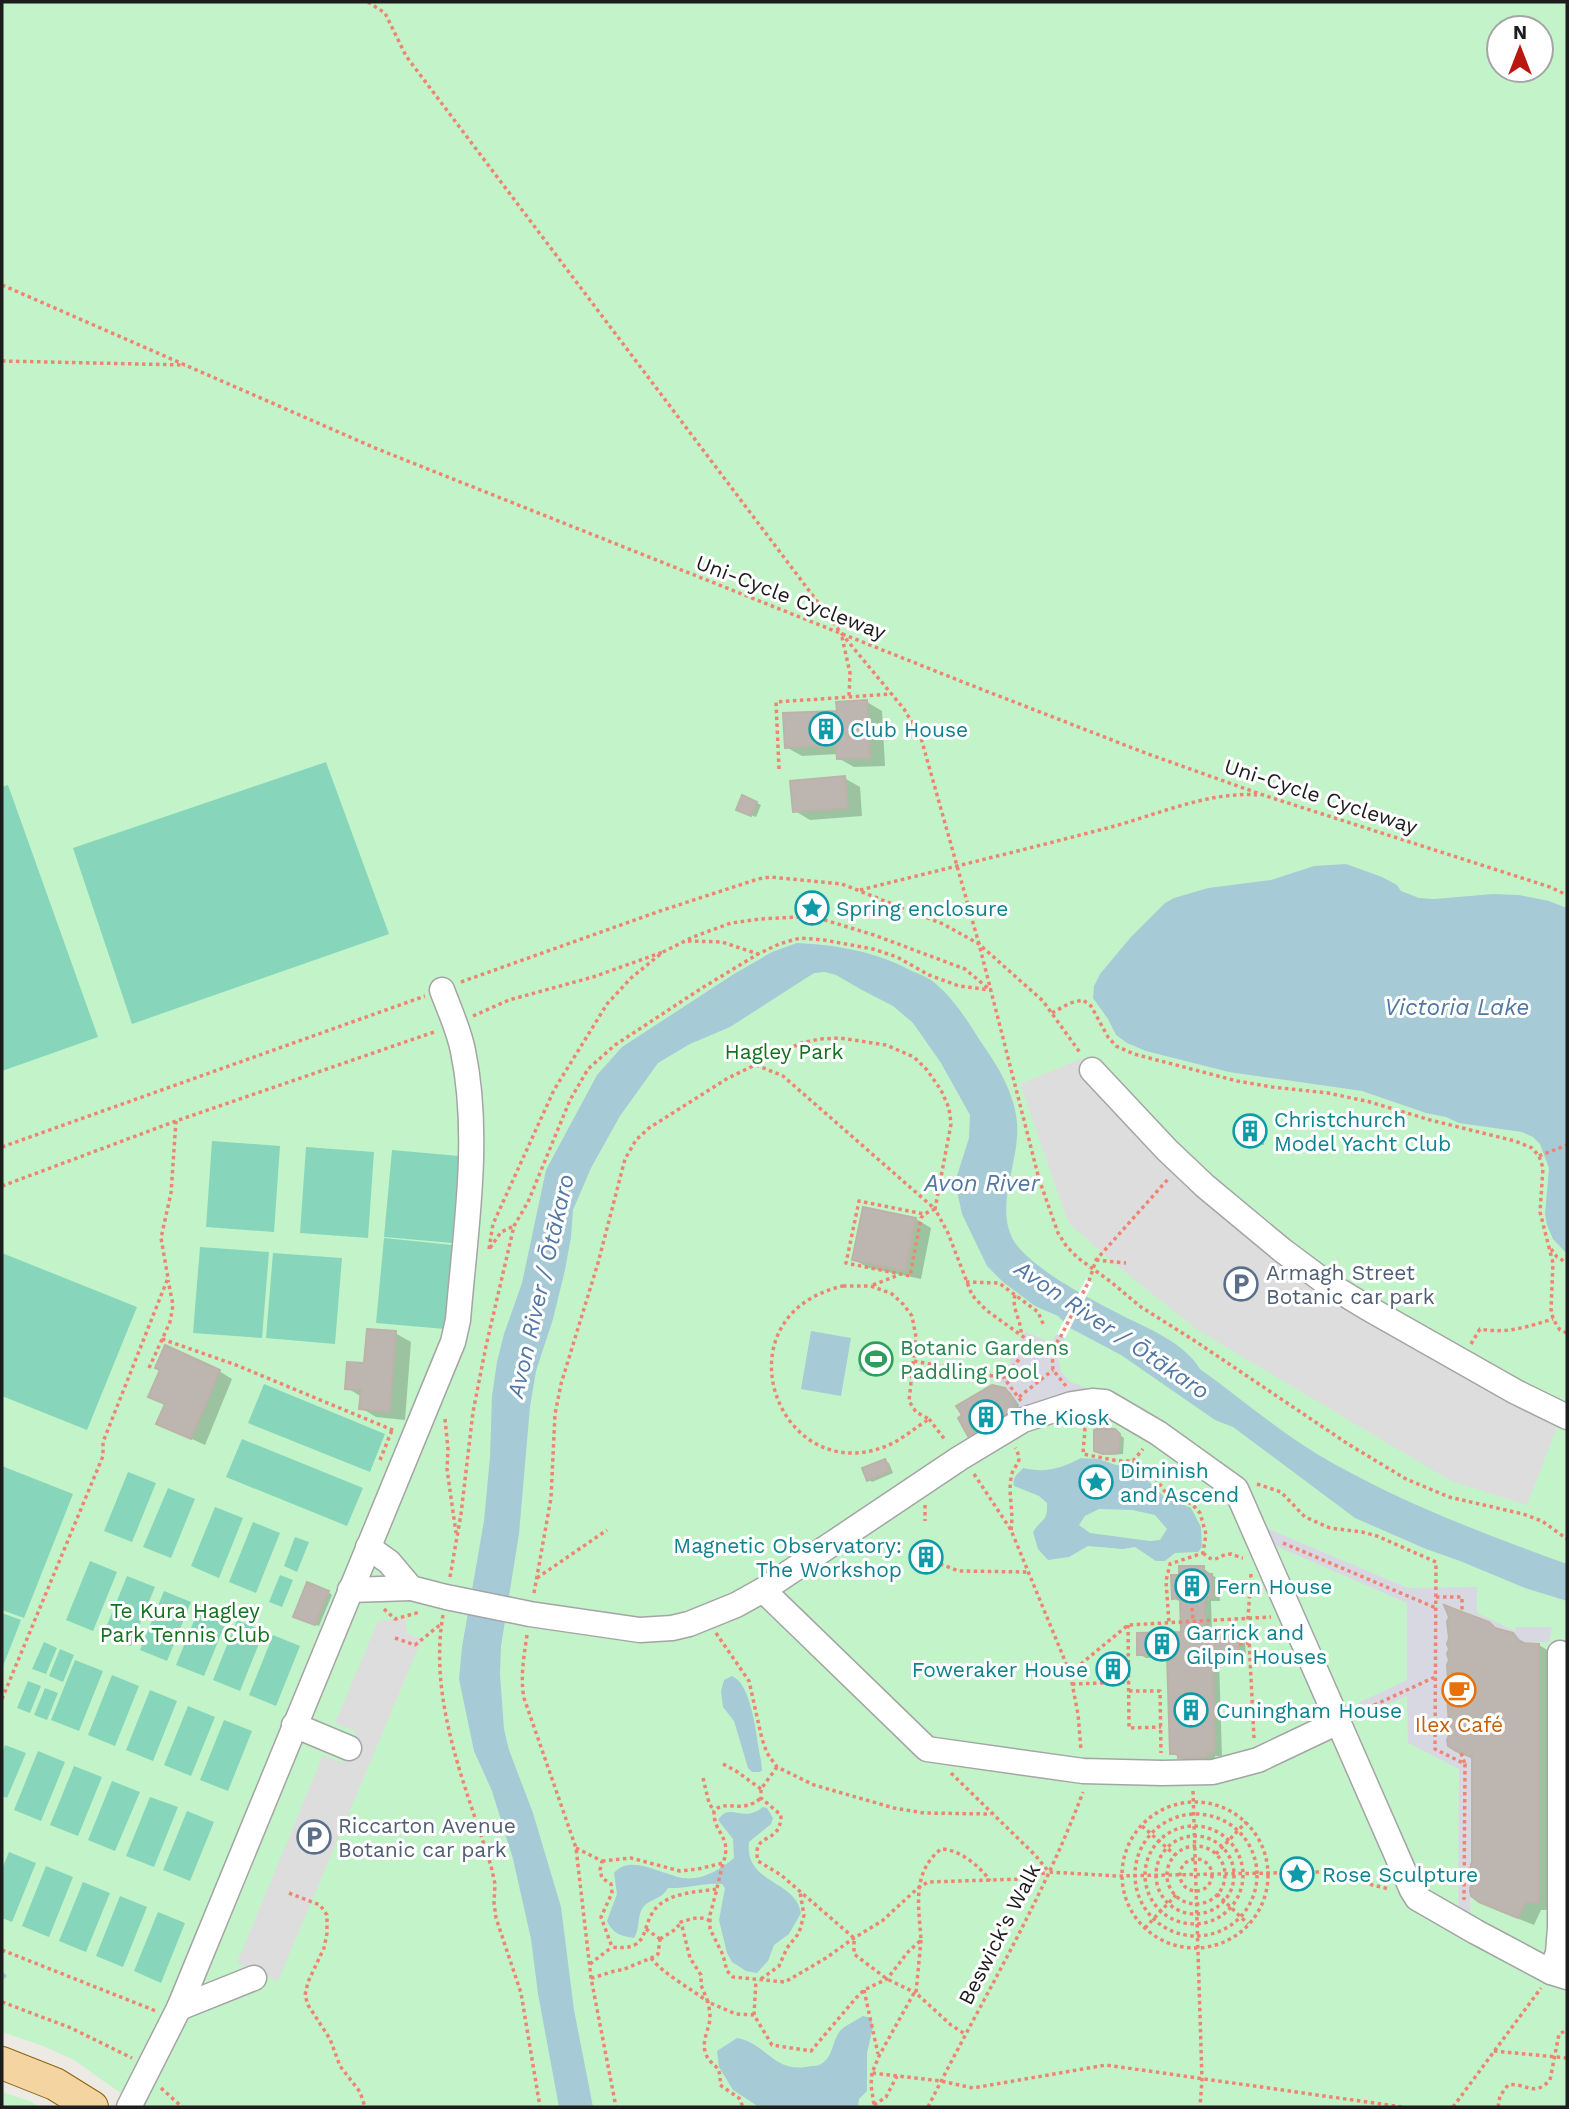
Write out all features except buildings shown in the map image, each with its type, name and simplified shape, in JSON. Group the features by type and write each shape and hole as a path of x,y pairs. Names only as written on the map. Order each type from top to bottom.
{"main road":[{"path":"2,2063 55,2084 92,2107"}],"lane":[{"path":"129,2107 177,2013 368,1546 402,1434 453,1342 458,1320 470,1165 469,1094 463,1049 442,990"},
{"path":"1092,1070 1205,1186 1325,1282 1516,1392 1567,1417"},
{"path":"350,1590 411,1588 530,1614 640,1630 672,1629 706,1618 763,1590 960,1458 1015,1416 1081,1402 1105,1402 1158,1433 1236,1489 1417,1898 1552,1980 1560,1928 1560,1653"},
{"path":"368,1546 389,1562 411,1588"},
{"path":"763,1590 927,1749 1082,1761 1172,1773 1223,1770 1258,1760 1338,1722"},
{"path":"294,1725 349,1748"},
{"path":"177,2013 254,1978"}],"path":[{"path":"368,2 385,13 407,57 841,632 904,709 921,738 979,944 1039,1179 1051,1216 1067,1247 1141,1307 1348,1444 1406,1479 1449,1497 1542,1521 1567,1539"},
{"path":"2,285 190,366"},
{"name":"Uni-Cycle Cycleway","path":"2,361 190,366 375,448 1148,754 1262,795 1550,887 1567,895"},
{"path":"841,632 850,673 849,697"},
{"path":"779,769 776,702 892,694"},
{"path":"1092,1070 1043,1001 979,944 943,924 859,890 1113,827 1229,795 1262,795"},
{"path":"2,1185 176,1121 454,1025 509,1000 593,977 663,952 731,923 760,919 818,918 855,928 965,969 991,990"},
{"path":"540,2107 521,1993 496,1918 495,1884 491,1866 449,1726 441,1687 439,1633 457,1538 473,1412 514,1226 528,1202 570,1100 588,1069 615,1045 758,954 800,938 824,940 873,949 897,957 929,975 959,986 991,990"},
{"path":"685,941 722,942 758,954"},
{"path":"489,1248 493,1224 554,1090 607,1004 631,978 663,952"},
{"path":"1052,1013 1070,1003 1083,1000 1091,1006 1116,1046 1134,1054 1237,1081 1328,1093 1370,1102 1532,1148 1539,1156 1543,1168 1540,1212 1553,1263 1551,1309 1553,1319 1560,1330 1567,1333"},
{"path":"616,2107 591,1978 576,1848 522,1686 530,1614 551,1498 555,1414 561,1384 598,1262 625,1159 635,1141 649,1128 728,1078 801,1043 840,1038 886,1045 914,1057 927,1070 949,1108 951,1124 935,1209"},
{"path":"756,1065 783,1076 935,1209 948,1233 972,1295 986,1310 1032,1343 1052,1350"},
{"path":"149,1368 170,1322 173,1306 162,1238 171,1193 176,1121"},
{"path":"1539,1156 1567,1144"},
{"path":"1177,1170 1096,1260 1090,1281 1052,1350 1053,1370 1066,1387 1105,1402 1085,1428 1083,1454 1133,1461 1157,1479 1166,1493 1192,1504 1200,1513 1206,1534 1203,1553"},
{"path":"924,1214 859,1200 846,1263 910,1276 921,1217 935,1209"},
{"path":"1550,1248 1567,1263"},
{"path":"1096,1260 1126,1262"},
{"path":"871,1286 900,1274"},
{"path":"2,1699 103,1456 103,1442 168,1278"},
{"path":"966,1282 999,1283 1038,1312 1044,1326"},
{"path":"929,1419 885,1447 866,1451 827,1448 803,1435 779,1404 771,1372 775,1344 781,1328 803,1304 829,1289 871,1286 891,1294 904,1304 912,1316 916,1337 909,1401 916,1412 929,1419 949,1444"},
{"path":"1015,1295 1013,1301 1022,1326 1021,1335"},
{"path":"1462,1361 1480,1329 1512,1331 1553,1319"},
{"path":"162,1339 236,1365 402,1434 379,1461"},
{"path":"1004,1378 1032,1343"},
{"path":"914,1361 1004,1378"},
{"path":"1015,1416 1053,1370"},
{"path":"1004,1378 1015,1416 1020,1457 1011,1478 1011,1530"},
{"path":"444,1410 447,1469 457,1538"},
{"path":"970,1470 1011,1530"},
{"path":"1236,1489 1252,1482 1280,1492 1305,1517 1330,1528 1377,1536 1436,1562 1435,1749 1465,1764"},
{"path":"537,1578 607,1530"},
{"name":"Beswick's Walk","path":"928,2107 1049,1872 1086,1780 1070,1673 1011,1530"},
{"path":"1203,1553 1209,1559 1216,1560 1231,1554 1251,1560 1255,1531 1436,1608"},
{"path":"1169,1623 1166,1581 1170,1564 1203,1553"},
{"path":"940,1563 959,1571 1028,1572"},
{"path":"1251,1572 1248,1619 1254,1738"},
{"path":"1436,1597 1462,1597 1462,1610"},
{"path":"1192,1608 1193,1622"},
{"path":"1070,1673 1128,1626 1272,1617"},
{"path":"395,1638 415,1645 441,1624"},
{"path":"711,1626 749,1681 762,1739 767,1753 777,1767 814,1785 894,1808 924,1813 992,1814"},
{"path":"1128,1626 1129,1728 1161,1727"},
{"path":"1239,1644 1250,1643"},
{"path":"1338,1722 1435,1677"},
{"path":"1072,1684 1129,1682"},
{"path":"1129,1691 1160,1691 1161,1763"},
{"path":"927,1749 1049,1872"},
{"path":"1461,1753 1465,1764 1464,1925"},
{"path":"723,1764 761,1789"},
{"path":"777,1767 761,1789 761,1798 780,1815 780,1826 777,1832 760,1842 757,1847 758,1861 781,1875 854,1937 854,1954 887,1979 915,1993 965,2034"},
{"path":"703,1778 716,1825 726,1845 710,1929 733,1978 785,1982 882,1921 928,1882 1023,1879 1049,1872 1122,1876 1320,1872 1389,1889"},
{"path":"1193,1782 1202,2080 1200,2107"},
{"path":"714,1811 724,1805 748,1807 761,1798"},
{"path":"1194,1802 1222,1807 1246,1822 1262,1845 1269,1873 1262,1906 1249,1925 1231,1939 1198,1948 1170,1943 1145,1928 1128,1904 1122,1876 1127,1848 1142,1825 1166,1808 1194,1802"},
{"path":"1194,1814 1218,1818 1237,1831 1252,1851 1257,1873 1253,1898 1241,1917 1220,1931 1197,1936 1181,1935 1153,1920 1143,1907 1134,1876 1136,1861 1151,1833 1178,1817 1194,1814"},
{"path":"1216,1854 1246,1822"},
{"path":"1142,1825 1175,1855"},
{"path":"1194,1825 1211,1829 1228,1840 1239,1856 1243,1874 1240,1893 1231,1907 1213,1920 1197,1924 1182,1923 1161,1912 1146,1889 1144,1876 1145,1864 1159,1840 1179,1828 1194,1825"},
{"path":"1194,1835 1209,1838 1222,1847 1231,1859 1234,1874 1231,1889 1224,1901 1210,1911 1197,1915 1185,1914 1168,1904 1161,1896 1155,1875 1160,1856 1167,1847 1183,1837 1194,1835"},
{"path":"1195,1846 1206,1847 1216,1854 1225,1874 1223,1885 1217,1894 1208,1901 1196,1903 1182,1900 1176,1895 1168,1883 1167,1875 1170,1861 1175,1855 1187,1847 1195,1846"},
{"path":"576,1848 602,1861 631,1858 680,1871 723,1863"},
{"path":"897,2076 886,2097 874,2106 871,2085 878,2056 915,1993 920,1940 918,1888 929,1862 941,1849 953,1851 974,1863 985,1872 990,1881"},
{"path":"1195,1858 1207,1863 1212,1875 1209,1884 1196,1891 1184,1886 1180,1875 1185,1862 1195,1858"},
{"path":"602,1861 602,1878 611,1884 612,1889 601,1917 612,1947"},
{"path":"590,1964 612,1947 637,1945 657,1907 666,1901 678,1895 717,1889"},
{"path":"757,1980 779,1966 787,1948 799,1933 804,1915 800,1891"},
{"path":"289,1893 320,1905 327,1915 324,1948 305,1995 308,2005 330,2039 340,2066 360,2092 365,2107"},
{"path":"1217,1894 1249,1925"},
{"path":"1145,1928 1176,1895"},
{"path":"660,1939 676,1929 681,1922 693,1918 710,1921"},
{"path":"681,1922 690,1958 701,1975 701,1985 708,2002 710,2018 704,2049 708,2060 717,2066 720,2072 720,2085 739,2098 743,2107"},
{"path":"646,1929 660,1939"},
{"path":"591,1978 607,1975 652,1958 658,1954 660,1939"},
{"path":"757,1980 754,2015 772,2045 811,2051 864,1990 887,1979 920,1940"},
{"path":"2,1950 177,2013"},
{"path":"652,1958 659,1968 708,2002 736,2014 754,2015"},
{"path":"1453,2107 1552,1980"},
{"path":"864,1990 878,2056"},
{"path":"2,2002 71,2028 148,2071 182,2107"},
{"path":"1498,2107 1500,2096 1508,2085 1514,2084 1533,2090 1545,2086 1550,2080 1559,2034 1567,2030"},
{"path":"1494,2051 1567,2058"},
{"path":"872,2073 941,2081 973,2088 1106,2065 1402,2107"}],"green space":[{"name":"Hagley Park","path":"1567,2 1567,2107 140,2107 74,2060 2,2032 2,3"},
{"path":"326,762 389,934 132,1024 73,848"},
{"path":"8,785 98,1037 2,1071 2,787"},
{"path":"212,1141 280,1146 274,1232 206,1227"},
{"path":"306,1147 374,1152 368,1238 300,1233"},
{"path":"392,1150 459,1156 452,1243 384,1237"},
{"path":"384,1238 452,1245 445,1329 376,1323"},
{"path":"200,1247 269,1252 262,1338 193,1333"},
{"path":"2,1253 137,1307 87,1430 2,1396"},
{"path":"273,1253 342,1258 335,1344 266,1338"},
{"path":"264,1384 385,1434 370,1472 248,1423"},
{"path":"242,1439 363,1488 347,1526 226,1477"},
{"path":"2,1466 73,1494 24,1618 2,1610"},
{"path":"128,1472 156,1483 132,1542 104,1531"},
{"path":"168,1488 195,1499 171,1558 143,1547"},
{"path":"215,1507 243,1518 219,1578 191,1566"},
{"path":"253,1522 280,1533 256,1593 229,1582"},
{"path":"295,1537 309,1542 297,1572 284,1566"},
{"path":"90,1561 117,1572 93,1631 66,1620"},
{"path":"280,1575 293,1580 282,1607 269,1602"},
{"path":"127,1576 155,1587 131,1646 103,1635"},
{"path":"164,1591 191,1602 167,1661 140,1650"},
{"path":"200,1606 228,1617 204,1676 176,1665"},
{"path":"2,1613 21,1620 2,1669"},
{"path":"237,1620 264,1631 240,1691 213,1680"},
{"path":"273,1635 300,1646 276,1706 249,1695"},
{"path":"44,1642 57,1648 46,1674 32,1669"},
{"path":"60,1649 74,1655 63,1682 49,1676"},
{"path":"75,1660 103,1671 79,1731 51,1720"},
{"path":"112,1675 139,1686 115,1746 88,1735"},
{"path":"28,1681 41,1686 30,1713 17,1708"},
{"path":"45,1688 58,1693 47,1720 34,1715"},
{"path":"150,1690 177,1701 153,1761 126,1750"},
{"path":"188,1706 215,1717 191,1776 164,1765"},
{"path":"224,1720 252,1731 228,1791 200,1780"},
{"path":"5,1745 26,1753 7,1798 2,1796 2,1754"},
{"path":"38,1751 65,1762 41,1821 14,1810"},
{"path":"74,1766 102,1777 78,1836 50,1825"},
{"path":"112,1781 140,1792 115,1851 88,1840"},
{"path":"150,1797 178,1807 154,1867 126,1856"},
{"path":"187,1811 214,1822 190,1881 163,1870"},
{"path":"9,1852 36,1863 12,1922 2,1918 2,1869"},
{"path":"46,1866 73,1877 49,1937 22,1926"},
{"path":"83,1882 110,1893 86,1952 59,1941"},
{"path":"120,1896 147,1907 123,1967 96,1956"},
{"path":"158,1912 185,1923 161,1983 134,1971"},
{"path":"2,2092 30,2101 40,2107 2,2107"}],"shaded area":[{"name":"Armagh Street Botanic car park","path":"1083,1058 1134,1113 1273,1238 1378,1307 1566,1404 1527,1505 1451,1481 1199,1331 1111,1261 1068,1222 1020,1084"},
{"path":"1026,1332 1047,1341 1052,1341 1057,1334 1065,1338 1058,1357 1061,1372 1071,1382 1091,1390 1091,1406 1078,1422 1015,1414 1015,1399 1004,1385 995,1382 1009,1365 1011,1357 1019,1351 1019,1341"},
{"path":"1259,1525 1408,1588 1477,1587 1477,1613 1515,1631 1516,1627 1552,1627 1549,1642 1521,1642 1513,1633 1495,1628 1489,1622 1467,1612 1450,1606 1447,1611 1448,1746 1472,1757 1470,1921 1458,1914 1459,1769 1408,1743 1407,1696 1346,1723 1341,1711 1407,1680 1407,1603 1267,1542"},
{"name":"Riccarton Avenue Botanic car park","path":"405,1618 408,1634 422,1639 278,1981 237,1963 323,1755 343,1763 356,1732 335,1723 378,1621"}],"water":[{"name":"Victoria Lake","path":"1346,864 1382,877 1397,885 1401,891 1419,898 1519,895 1567,908 1567,1254 1553,1239 1547,1225 1545,1214 1549,1168 1540,1144 1533,1137 1522,1132 1459,1123 1362,1091 1229,1072 1146,1051 1116,1035 1093,998 1094,986 1100,974 1131,937 1165,903 1174,898 1208,888 1271,880 1314,866"},
{"name":"Avon River","path":"797,943 843,948 872,955 923,976 944,992 969,1023 998,1068 1016,1113 1017,1137 1007,1195 1007,1223 1012,1237 1030,1259 1070,1287 1177,1345 1200,1369 1272,1424 1317,1454 1408,1501 1567,1564 1567,1601 1525,1588 1355,1518 1233,1427 1215,1420 1121,1355 1070,1328 1058,1316 1035,1306 1003,1282 987,1266 962,1214 955,1182 969,1138 970,1115 941,1063 913,1023 893,1006 836,975 814,973 730,1027 690,1044 658,1063 620,1116 591,1168 573,1210 565,1270 536,1371 530,1407 519,1534 501,1646 500,1674 504,1729 509,1750 533,1813 561,1907 574,2010 593,2107 559,2107 538,1994 531,1939 513,1859 492,1791 474,1751 459,1679 484,1521 492,1396 497,1362 522,1283 546,1170 597,1075 622,1047 734,974 772,952"},
{"path":"811,1331 851,1338 841,1396 801,1389"},
{"name":"Botanic Gardens Paddling Pool","path":"873,1349 892,1353 889,1367 870,1363 868,1373 859,1371 862,1352 872,1354"},
{"path":"1081,1458 1098,1459 1118,1465 1131,1463 1163,1496 1191,1508 1201,1527 1202,1547 1198,1552 1175,1553 1165,1561 1156,1561 1135,1547 1123,1549 1088,1546 1069,1557 1048,1560 1038,1549 1033,1532 1045,1517 1047,1503 1039,1496 1014,1486 1014,1480 1023,1468 1046,1470","holes":["1099,1509 1132,1510 1155,1515 1167,1529 1160,1540 1090,1533 1079,1525 1085,1516"]},
{"path":"732,1676 739,1681 749,1701 761,1760 760,1772 752,1772 748,1768 734,1721 723,1707 721,1691 724,1680"},
{"path":"763,1807 767,1808 773,1818 771,1824 749,1842 750,1856 754,1866 762,1874 790,1893 801,1913 789,1934 774,1945 768,1961 757,1973 746,1971 732,1962 727,1953 719,1920 725,1888 722,1884 668,1888 642,1909 634,1938 621,1935 612,1929 607,1921 617,1894 614,1873 621,1867 638,1865 683,1878 697,1878 711,1873 734,1858 733,1839 718,1820 727,1812 749,1814"},
{"path":"863,2016 871,2018 873,2027 867,2053 867,2091 859,2099 858,2107 759,2107 733,2090 719,2067 717,2051 737,2038 747,2041 788,2066 798,2068 819,2065 828,2058 840,2031"}],"pier":[{"path":"1086,1279 1093,1283 1065,1338 1057,1334"}],"place":[{"name":"Club House","path":"826,729"},
{"name":"Spring enclosure","path":"812,908"},
{"name":"Christchurch Model Yacht Club","path":"1250,1131"},
{"name":"Armagh Street Botanic car park","path":"1241,1284"},
{"name":"Botanic Gardens Paddling Pool","path":"876,1359"},
{"name":"The Kiosk","path":"986,1417"},
{"name":"Diminish and Ascend","path":"1096,1482"},
{"name":"Magnetic Observatory: The Workshop","path":"926,1557"},
{"name":"Fern House","path":"1192,1586"},
{"name":"Garrick and Gilpin Houses","path":"1162,1644"},
{"name":"Foweraker House","path":"1113,1669"},
{"name":"Ilex Café","path":"1459,1690"},
{"name":"Cuningham House","path":"1191,1710"},
{"name":"Riccarton Avenue Botanic car park","path":"314,1837"},
{"name":"Rose Sculpture","path":"1297,1874"}],"water label":[{"name":"Avon River / Ōtākaro","path":"541,1286"},
{"name":"Avon River / Ōtākaro","path":"1112,1330"}],"park label":[{"name":"Te Kura Hagley Park Tennis Club","path":"185,1622"}]}
